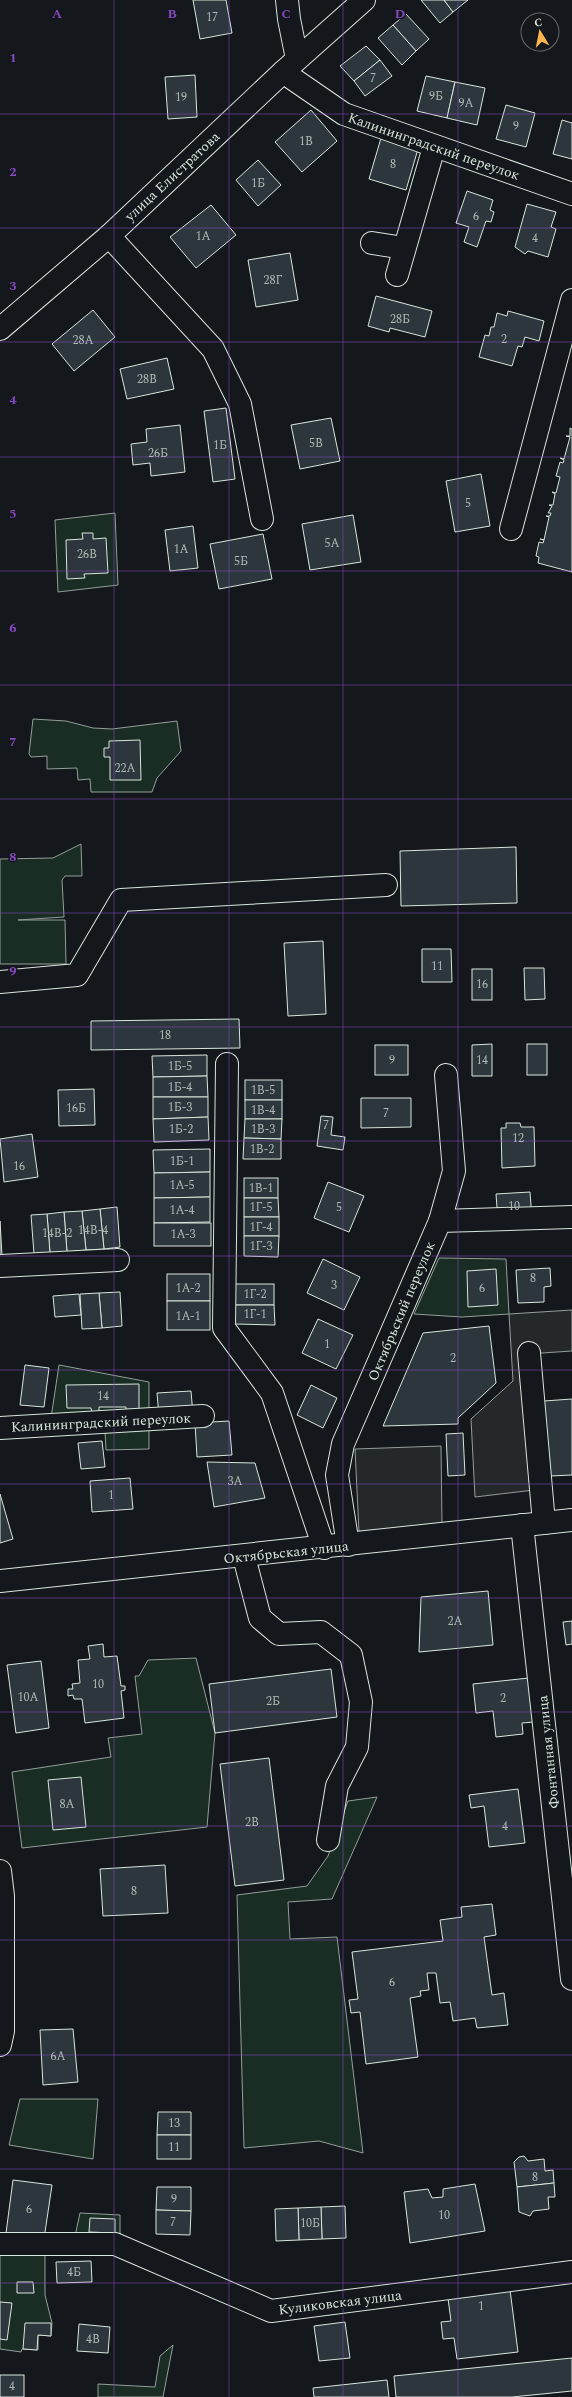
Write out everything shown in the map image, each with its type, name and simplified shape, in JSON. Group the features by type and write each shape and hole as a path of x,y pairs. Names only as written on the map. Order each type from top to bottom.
{"street":[{"path":"287,0 290,66"},
{"name":"улица Елистратова","path":"0,330 109,236 290,66 364,0"},
{"name":"Калининградский переулок","path":"290,66 344,114 434,147 572,194"},
{"path":"397,275 434,147"},
{"path":"109,236 213,349 240,404 262,519"},
{"path":"372,243 404,248"},
{"path":"511,530 572,300"},
{"path":"0,982 77,975 121,900 386,885"},
{"path":"227,1064 224,1328 272,1393 324,1548"},
{"name":"Октябрьский переулок","path":"348,1545 337,1475 343,1444 440,1221 454,1171 446,1075"},
{"path":"440,1221 572,1217"},
{"path":"0,1266 118,1260"},
{"path":"529,1353 544,1523"},
{"name":"Калининградский переулок","path":"0,1428 203,1416"},
{"name":"Октябрьская улица","path":"0,1581 244,1557 572,1520"},
{"name":"Фонтанная улица","path":"522,1525 572,1979"},
{"path":"244,1557 260,1618 279,1634 321,1632 350,1655 361,1702 357,1747 337,1786 328,1840"},
{"path":"0,1871 3,1896 4,2031 0,2045"},
{"name":"Куликовская улица","path":"0,2244 115,2244 271,2310 572,2272"}],"green space":[{"path":"115,513 118,585 58,592 55,520"},
{"path":"33,719 66,721 93,728 112,729 177,721 181,751 157,778 152,792 91,792 90,779 78,780 77,768 47,769 47,756 31,757 29,754"},
{"path":"81,844 82,876 65,876 62,880 64,917 18,920 65,920 66,964 0,964 0,859 53,858"},
{"path":"439,1258 506,1259 509,1314 462,1317 414,1314"},
{"path":"59,1365 149,1382 149,1449 106,1450 105,1431 51,1418"},
{"path":"196,1658 215,1733 207,1827 22,1848 12,1772 111,1757 108,1738 142,1734 135,1676 139,1676 148,1660"},
{"path":"377,1797 332,1899 288,1902 290,1939 337,1937 363,2153 319,2141 244,2148 237,1895 307,1886 328,1856 348,1801"},
{"path":"20,2099 98,2099 93,2159 9,2145"},
{"path":"80,2213 120,2215 120,2238 74,2241"},
{"path":"45,2250 45,2295 52,2323 51,2336 38,2335 38,2350 22,2349 21,2352 0,2349 0,2253"},
{"path":"173,2345 163,2397 98,2397 98,2384 155,2387 160,2356"}],"shaded area":[{"path":"572,1310 572,1351 527,1354 534,1490 475,1497 471,1419 513,1381 509,1314"},
{"path":"441,1446 442,1527 359,1532 355,1449"}],"building":[{"path":"193,0 226,0 232,33 200,39"},
{"path":"421,0 444,0 453,12 440,23"},
{"path":"444,0 468,0 453,12"},
{"path":"406,14 429,39 416,51 393,25"},
{"path":"393,25 416,51 402,65 378,38"},
{"path":"366,46 380,60 354,81 340,66"},
{"path":"380,60 392,76 365,96 354,81"},
{"path":"195,75 197,117 168,119 165,77"},
{"path":"426,76 455,82 447,118 417,111"},
{"path":"455,82 485,88 477,125 447,118"},
{"path":"506,105 535,113 526,147 496,139"},
{"path":"311,110 337,141 302,172 275,142"},
{"path":"562,120 572,123 572,159 553,154"},
{"path":"381,138 418,149 406,190 369,179"},
{"path":"258,160 281,185 258,206 236,180"},
{"path":"467,191 493,200 490,210 494,212 491,222 486,221 477,247 464,242 469,227 456,223"},
{"path":"527,204 556,212 551,227 556,229 548,257 528,251 525,254 515,247"},
{"path":"211,205 236,235 196,268 170,237"},
{"path":"290,253 298,300 256,307 248,260"},
{"path":"376,296 432,311 425,337 390,328 389,332 368,326"},
{"path":"93,310 115,337 74,371 52,344"},
{"path":"508,311 544,321 539,341 525,337 522,347 518,346 512,366 479,357 485,335 489,336 491,327 494,327 497,313 507,316"},
{"path":"167,358 174,389 127,399 120,369"},
{"path":"226,408 235,479 213,482 204,411"},
{"path":"331,418 340,461 300,469 291,425"},
{"path":"180,425 185,472 151,476 150,463 133,465 131,444 147,442 146,429"},
{"path":"570,428 572,429 572,572 538,563 539,557 536,556 539,542 543,543 549,517 546,516 550,516 551,513 548,513 552,506 549,505 553,505 555,494 552,492 556,493 560,477 556,476 560,462 563,463 564,460 560,458 564,459 570,437 566,436 570,436"},
{"path":"481,474 490,526 455,532 446,481"},
{"path":"353,515 361,562 310,570 302,524"},
{"path":"193,526 198,568 170,571 165,530"},
{"path":"82,533 93,533 93,539 106,538 108,573 84,574 85,578 67,579 66,540 83,539"},
{"path":"263,534 272,579 219,589 210,544"},
{"path":"140,740 141,780 110,780 110,757 104,757 104,748 109,748 109,741"},
{"path":"516,847 517,903 401,906 400,851"},
{"path":"323,941 326,1014 288,1016 284,943"},
{"path":"422,949 451,949 452,982 422,982"},
{"path":"524,968 544,968 545,999 525,1000"},
{"path":"472,969 492,969 492,1000 472,1000"},
{"path":"239,1019 240,1048 91,1050 91,1021"},
{"path":"492,1044 492,1076 472,1076 472,1045"},
{"path":"527,1044 547,1044 547,1075 527,1075"},
{"path":"375,1045 408,1045 408,1075 375,1075"},
{"path":"207,1055 207,1076 153,1077 152,1056"},
{"path":"207,1076 208,1097 153,1097 153,1077"},
{"path":"245,1080 282,1080 282,1100 245,1100"},
{"path":"94,1089 95,1125 59,1126 58,1090"},
{"path":"153,1097 208,1097 208,1117 153,1119"},
{"path":"361,1098 411,1098 411,1127 361,1128"},
{"path":"245,1100 282,1100 282,1119 245,1119"},
{"path":"321,1116 333,1117 331,1135 345,1137 343,1150 317,1146"},
{"path":"208,1117 209,1140 154,1142 153,1119"},
{"path":"245,1119 282,1119 281,1139 244,1138"},
{"path":"506,1123 520,1123 521,1127 534,1127 535,1166 502,1168 501,1128 506,1128"},
{"path":"32,1134 38,1177 4,1182 0,1139"},
{"path":"244,1138 281,1139 281,1159 243,1159"},
{"path":"210,1149 210,1172 154,1173 153,1150"},
{"path":"210,1172 210,1197 154,1198 154,1173"},
{"path":"244,1178 278,1178 278,1198 244,1198"},
{"path":"328,1182 364,1196 349,1232 314,1218"},
{"path":"530,1192 532,1219 498,1221 496,1194"},
{"path":"210,1197 210,1222 154,1223 154,1198"},
{"path":"244,1198 278,1198 279,1217 244,1217"},
{"path":"117,1207 120,1247 104,1249 100,1209"},
{"path":"100,1209 104,1249 86,1250 82,1211"},
{"path":"82,1211 86,1250 67,1252 64,1212"},
{"path":"64,1212 67,1252 50,1253 47,1214"},
{"path":"47,1214 50,1253 34,1254 31,1215"},
{"path":"244,1217 279,1217 279,1236 244,1236"},
{"path":"0,1221 2,1256 0,1256"},
{"path":"154,1223 211,1223 211,1246 154,1246"},
{"path":"244,1236 279,1236 278,1257 244,1256"},
{"path":"323,1259 360,1277 344,1310 307,1293"},
{"path":"550,1268 551,1286 544,1287 544,1302 518,1303 516,1270"},
{"path":"496,1269 498,1305 468,1307 467,1271"},
{"path":"167,1274 210,1274 210,1301 167,1301"},
{"path":"235,1284 274,1284 274,1305 235,1305"},
{"path":"120,1292 122,1326 102,1328 99,1293"},
{"path":"99,1293 102,1328 82,1329 80,1294"},
{"path":"79,1294 81,1315 55,1317 53,1296"},
{"path":"167,1301 210,1301 210,1330 167,1330"},
{"path":"235,1305 274,1305 275,1325 235,1324"},
{"path":"318,1319 353,1335 336,1369 302,1353"},
{"path":"489,1326 496,1383 458,1418 458,1424 383,1426 423,1333"},
{"path":"25,1365 49,1368 44,1407 20,1405"},
{"path":"139,1384 139,1411 126,1412 126,1407 99,1407 99,1412 92,1413 91,1408 67,1408 66,1385"},
{"path":"311,1385 337,1398 323,1428 297,1415"},
{"path":"191,1391 193,1415 159,1416 157,1393"},
{"path":"572,1399 572,1475 550,1476 544,1401"},
{"path":"229,1421 232,1455 197,1457 195,1423"},
{"path":"463,1433 465,1475 448,1476 446,1434"},
{"path":"102,1441 105,1467 81,1469 78,1443"},
{"path":"207,1462 255,1463 265,1498 214,1507"},
{"path":"130,1478 133,1509 92,1512 90,1481"},
{"path":"0,1494 13,1539 0,1543"},
{"path":"488,1591 493,1645 419,1652 421,1597"},
{"path":"572,1621 572,1644 566,1645 563,1622"},
{"path":"103,1644 104,1657 117,1656 121,1686 125,1686 125,1690 121,1691 124,1718 85,1723 82,1699 74,1699 73,1695 68,1696 68,1689 73,1689 72,1684 80,1683 78,1660 90,1659 88,1646"},
{"path":"41,1661 49,1728 16,1733 7,1665"},
{"path":"331,1669 337,1717 215,1733 209,1684"},
{"path":"529,1678 534,1722 522,1723 523,1734 496,1737 493,1711 476,1713 473,1684"},
{"path":"269,1758 284,1880 235,1886 220,1764"},
{"path":"81,1777 86,1827 53,1830 48,1780"},
{"path":"518,1789 525,1843 489,1847 484,1806 471,1808 469,1795"},
{"path":"165,1865 168,1913 103,1916 100,1869"},
{"path":"492,1904 496,1935 484,1937 492,1995 504,1993 508,2025 477,2028 475,2018 453,2021 450,2002 440,2003 436,1973 427,1973 429,1990 420,1991 421,1996 410,1998 418,2057 366,2064 360,2012 351,2013 349,2000 358,1999 352,1952 443,1941 440,1920 462,1917 461,1907"},
{"path":"73,2029 78,2082 43,2085 40,2030"},
{"path":"158,2112 191,2112 191,2135 157,2135"},
{"path":"157,2135 191,2135 191,2159 157,2159"},
{"path":"524,2156 528,2161 544,2159 545,2171 553,2170 554,2183 517,2187 514,2162 519,2157"},
{"path":"13,2180 52,2185 44,2239 6,2233"},
{"path":"554,2183 555,2197 548,2197 549,2209 533,2211 530,2216 519,2212 517,2187"},
{"path":"475,2184 485,2231 410,2243 404,2192 428,2189 432,2198 443,2197 443,2189"},
{"path":"157,2187 191,2187 191,2211 156,2210"},
{"path":"345,2206 346,2238 322,2239 321,2207"},
{"path":"321,2207 322,2239 299,2240 298,2208"},
{"path":"298,2208 299,2240 276,2241 275,2209"},
{"path":"156,2210 191,2211 190,2235 156,2234"},
{"path":"90,2218 115,2219 115,2233 89,2232"},
{"path":"91,2261 92,2282 57,2283 56,2262"},
{"path":"17,2282 33,2282 34,2293 17,2293"},
{"path":"509,2282 518,2352 457,2359 454,2338 443,2339 441,2322 451,2321 447,2291"},
{"path":"0,2302 12,2303 7,2340 0,2339"},
{"path":"345,2322 350,2358 319,2361 314,2326"},
{"path":"25,2323 51,2323 51,2336 38,2335 37,2350 23,2349"},
{"path":"79,2324 110,2327 108,2353 77,2351"},
{"path":"572,2358 572,2391 512,2397 396,2397 394,2376"},
{"path":"0,2375 24,2375 24,2397 0,2397"},
{"path":"387,2380 389,2397 314,2397 313,2388"}]}
